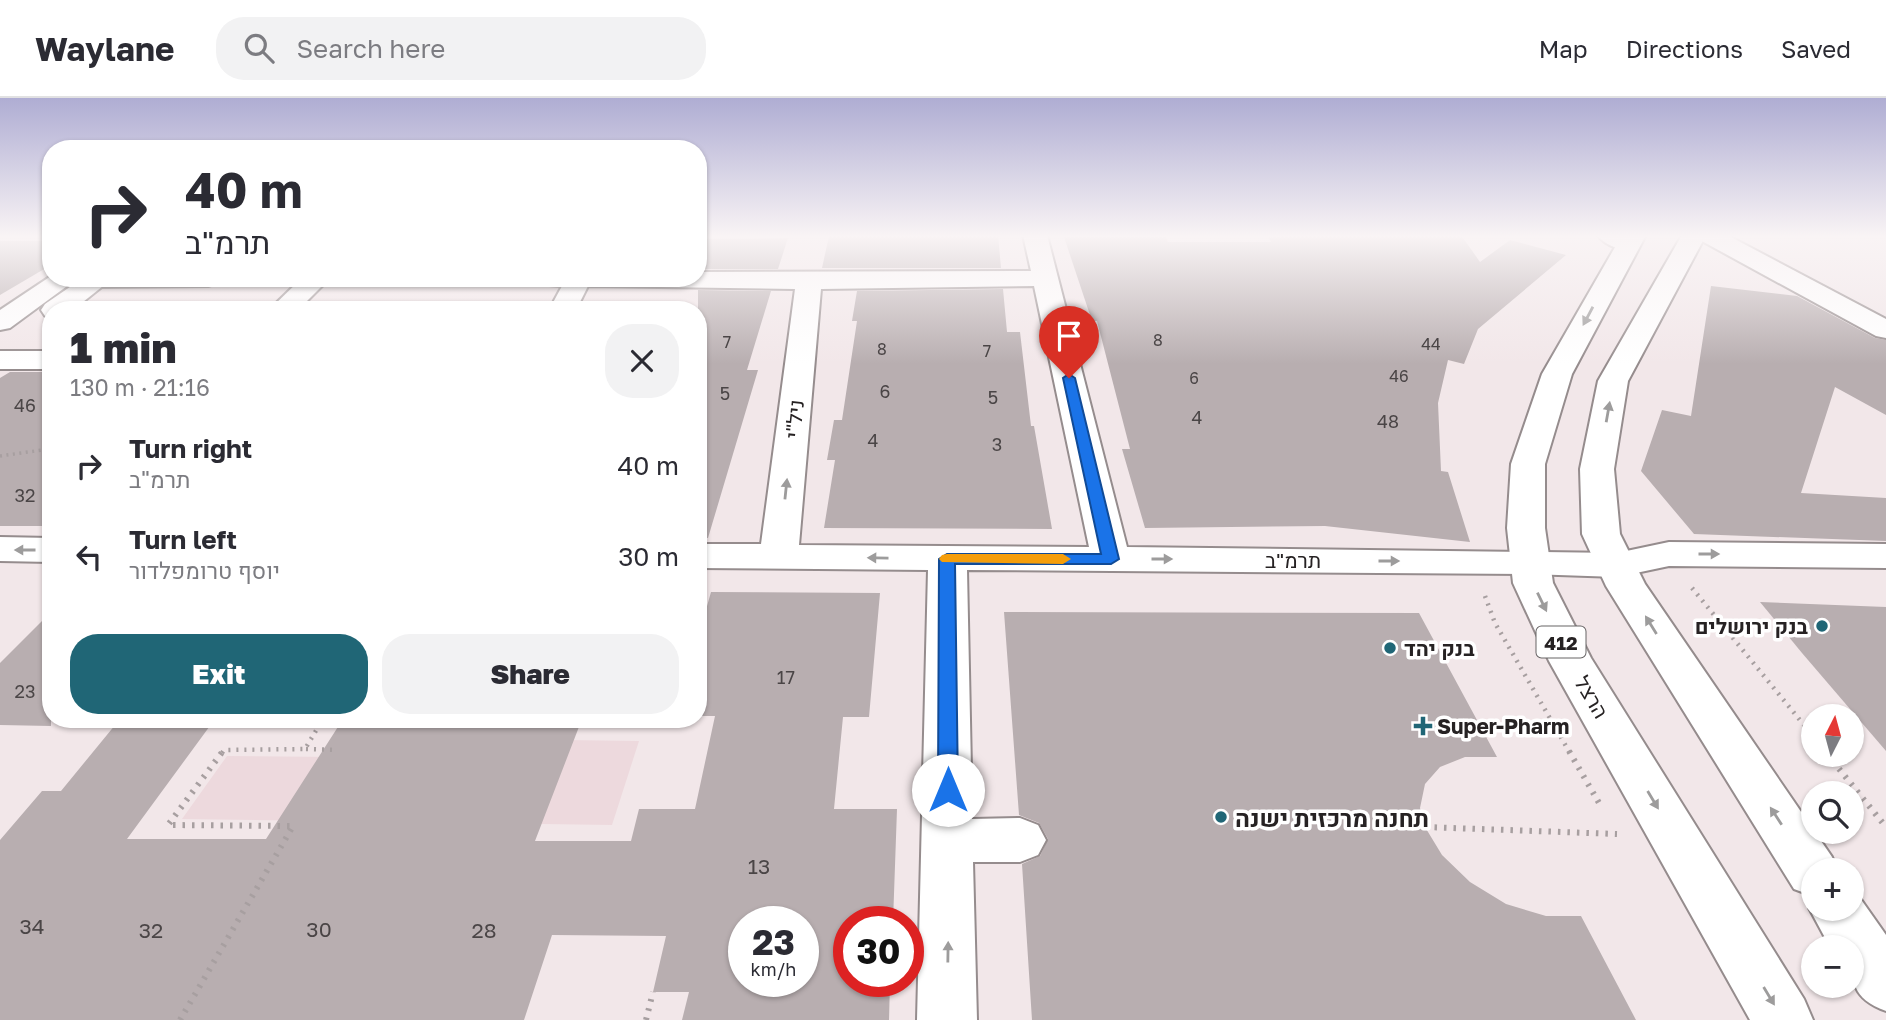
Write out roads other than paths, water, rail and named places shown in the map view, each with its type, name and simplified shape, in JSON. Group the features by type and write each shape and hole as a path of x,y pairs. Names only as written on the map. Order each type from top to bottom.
{"street":[{"path":"707,280 1044,278"},
{"path":"1046,278 1111,559"},
{"name":"הרצל","path":"1604,278 1557,374 1528,464 1526,528 1533,583 1571,661 1783,1020"},
{"path":"1670,278 1613,381 1597,469 1601,534 1626,586 1803,858"},
{"path":"1789,278 1886,330"},
{"name":"ניל\"י","path":"779,557 809,281"},
{"path":"0,321 51,287"},
{"path":"67,301 88,287"},
{"path":"292,301 307,287"},
{"path":"0,348 42,319"},
{"path":"0,360 42,360"},
{"path":"0,549 42,550"},
{"name":"תרמ\"ב","path":"707,556 1529,562 1617,565 1669,554 1886,556"},
{"path":"947,559 947,1020"},
{"path":"949,841 1020,840"},
{"path":"1845,921 1886,984"}],"place":[{"name":"בנק ירושלים","path":"1822,626"},
{"name":"בנק יהד","path":"1390,648"},
{"name":"Super-Pharm","path":"1423,726"},
{"name":"תחנה מרכזית ישנה","path":"1221,817"}]}
